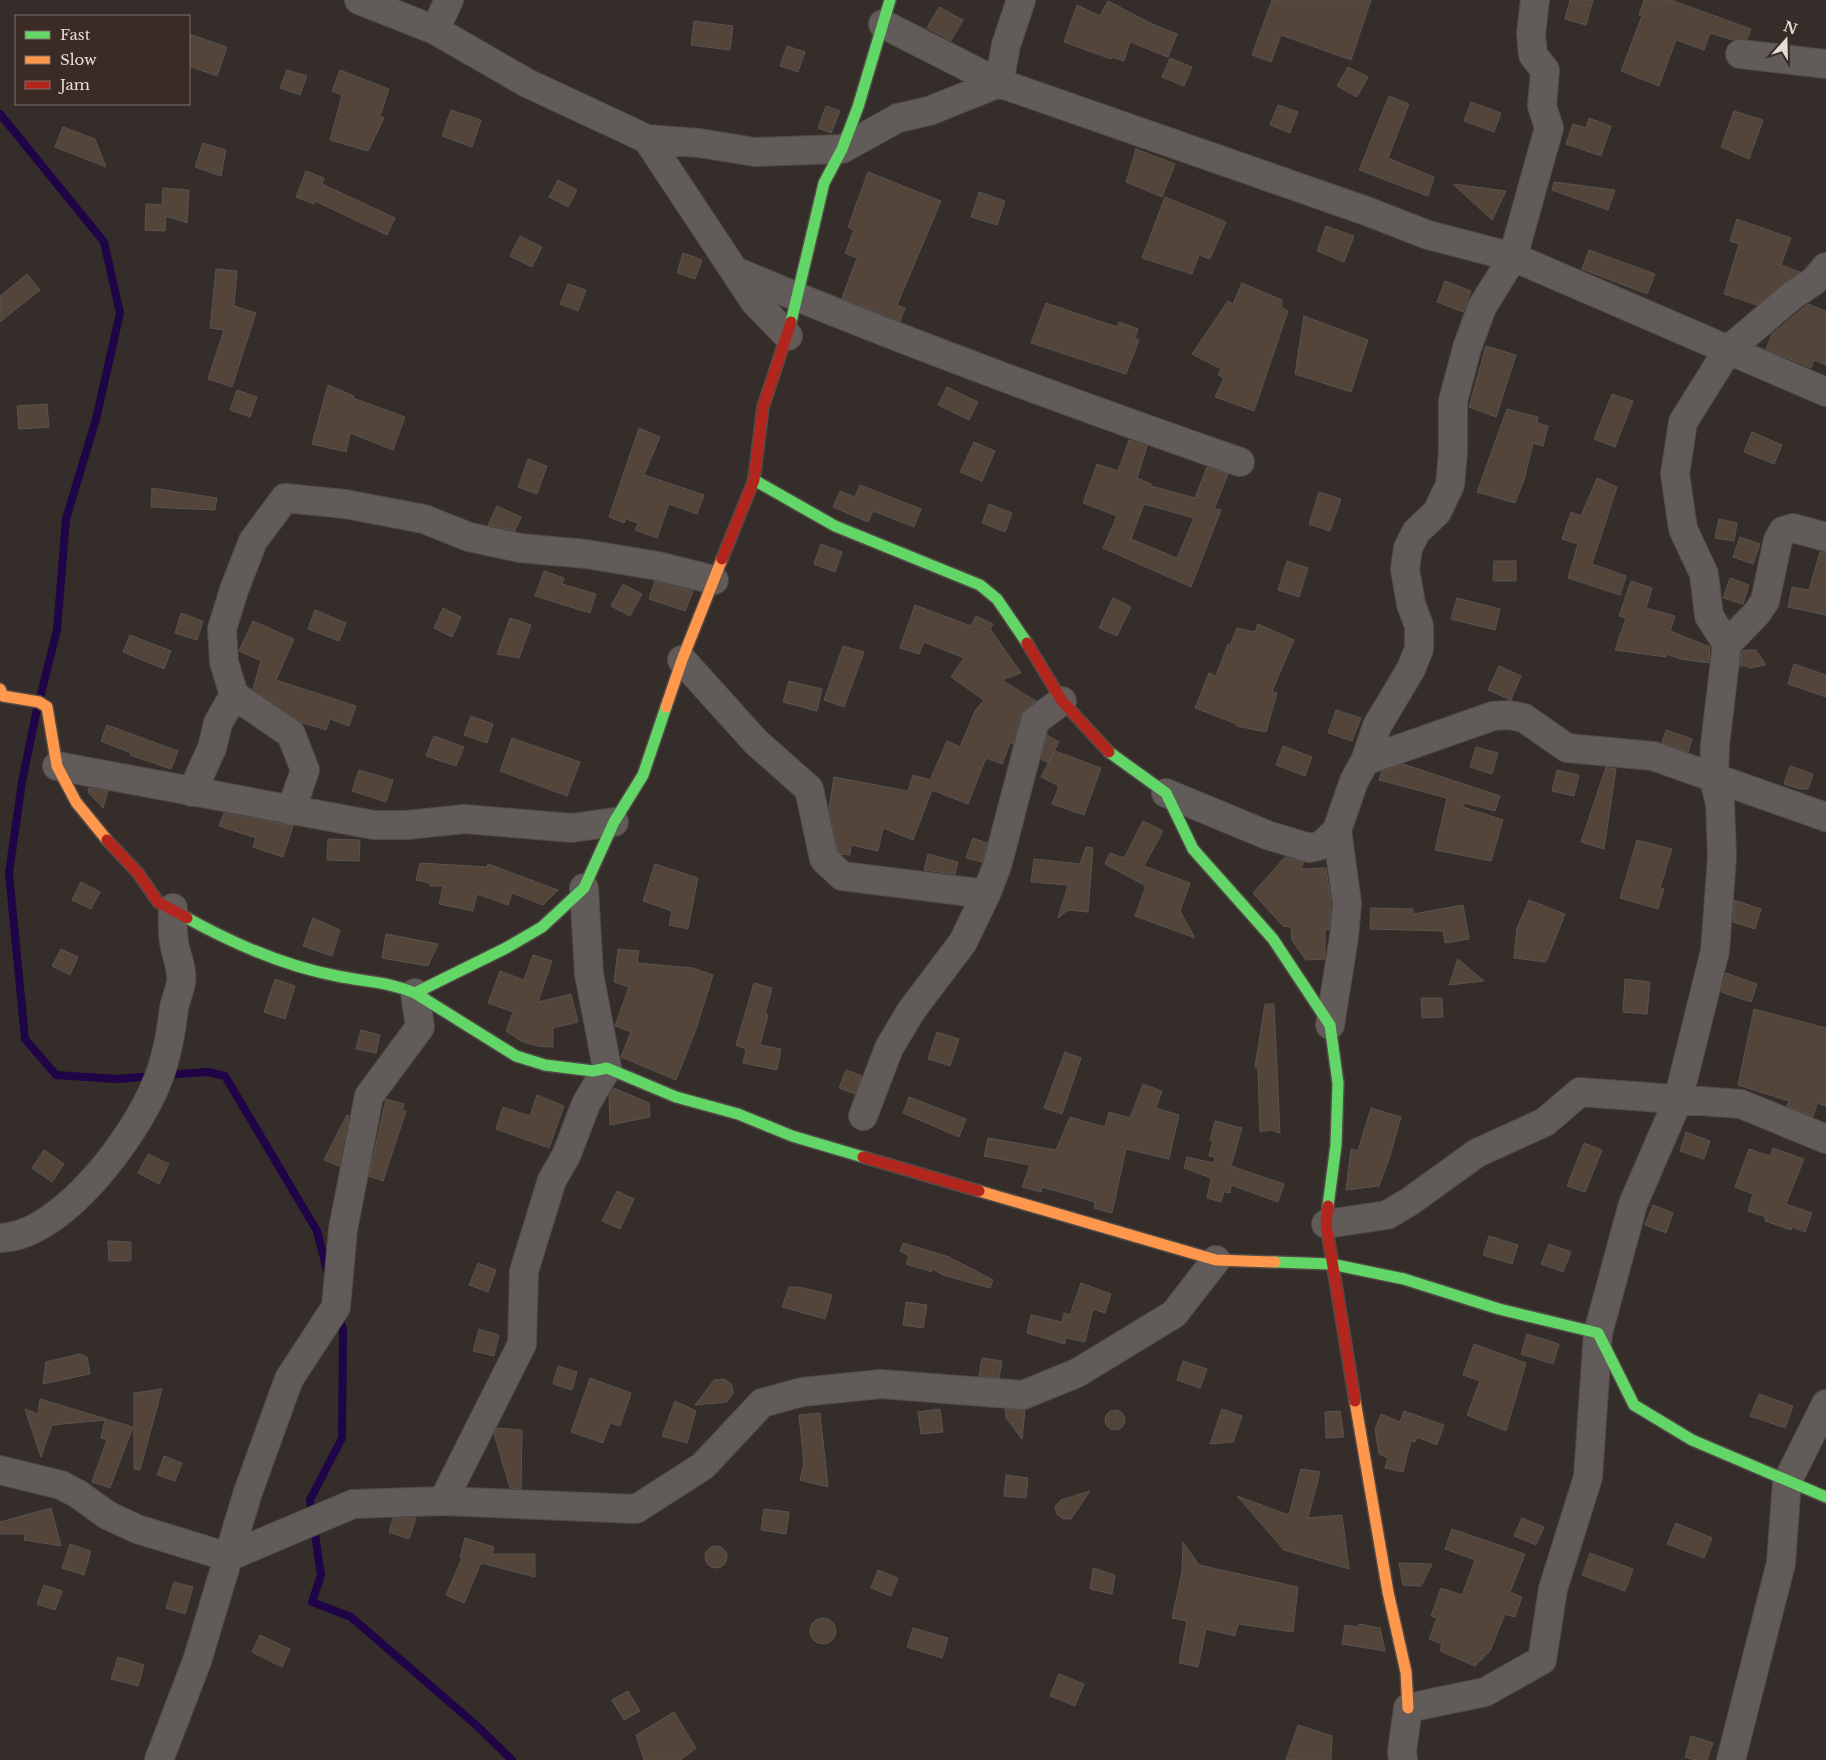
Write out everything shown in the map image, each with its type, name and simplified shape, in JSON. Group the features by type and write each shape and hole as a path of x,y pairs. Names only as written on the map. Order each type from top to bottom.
{"street":[{"path":"359,0 435,30 527,84 647,139 699,143 755,152 842,149 898,118 929,110 999,83"},
{"path":"435,30 449,0"},
{"path":"999,83 1006,45 1021,0"},
{"path":"754,480 835,526 980,585 997,599 1014,621 1062,701 1113,757 1166,793 1267,835 1310,848 1322,845 1337,830 1354,781 1365,761 1377,726 1411,669 1419,649 1419,626 1411,604 1405,569 1408,548 1416,532 1437,512 1447,492 1453,452 1453,401 1467,348 1482,307 1513,257 1548,128 1542,106 1545,70 1533,55 1531,34 1535,0"},
{"path":"415,993 506,948 542,927 584,888 614,822 643,775 682,660 754,480 762,407 788,336 824,183 842,149 858,107 887,12 999,83 1369,212 1428,235 1513,257 1826,392"},
{"path":"1740,54 1826,64"},
{"path":"647,139 755,302 788,336"},
{"path":"1727,644 1709,616 1704,574 1683,529 1675,474 1683,422 1728,350 1793,294 1814,281 1826,267"},
{"path":"735,271 833,313 1138,427 1240,462"},
{"path":"292,811 305,770 291,734 234,694 224,662 222,629 234,590 253,541 285,498 345,504 424,519 469,537 658,566 714,580"},
{"path":"1408,1708 1485,1692 1542,1660 1553,1589 1588,1477 1598,1333 1633,1204 1678,1100 1715,951 1722,857 1720,803 1714,779 1715,745 1727,644 1757,613 1764,601 1778,540 1783,531 1793,528 1826,537"},
{"path":"682,660 756,742 809,789 824,858 842,876 986,894"},
{"path":"0,688 3,696 39,702 46,706 57,766 76,802 97,825 112,847 138,873 154,898 232,943 336,976 394,984 415,993 516,1056 545,1065 593,1070 608,1068 676,1097 738,1114 792,1136 1216,1260 1331,1264 1404,1279 1499,1309 1598,1333 1634,1405 1692,1440 1826,1497"},
{"path":"192,792 212,748 218,723 234,694"},
{"path":"863,1116 889,1048 911,1011 963,942 986,894 997,866 1035,721 1062,701"},
{"path":"1365,761 1493,716 1509,715 1524,718 1567,748 1653,756 1826,817"},
{"path":"57,766 374,825 407,825 465,819 572,828 614,822"},
{"path":"1166,793 1193,849 1273,939 1330,1025"},
{"path":"1337,830 1347,903 1344,936 1330,1025 1338,1084 1336,1145 1326,1224 1331,1264 1388,1592 1406,1672 1408,1708 1402,1760"},
{"path":"443,1501 522,1344 524,1271 552,1180 566,1156 586,1104 608,1068 589,974 584,888"},
{"path":"0,1238 22,1234 66,1207 91,1185 134,1128 158,1081 174,1027 181,973 174,943 173,908"},
{"path":"159,1760 197,1661 248,1492 289,1379 336,1306 344,1229 369,1096 420,1027 415,993"},
{"path":"1326,1224 1387,1215 1409,1202 1477,1153 1545,1122 1580,1092 1741,1104 1826,1139"},
{"path":"0,1470 61,1485 107,1515 137,1529 228,1557 352,1504 443,1501 636,1509 703,1466 762,1404 802,1392 881,1384 1023,1395 1077,1373 1174,1314 1216,1260"},
{"path":"1731,1760 1781,1563 1787,1482 1826,1404"}],"building":[{"path":"1272,0 1371,0 1351,60 1281,35 1271,62 1252,55"},
{"path":"1570,0 1593,0 1586,25 1565,19"},
{"path":"1644,0 1671,0 1751,29 1747,39 1733,40 1710,33 1704,50 1676,40 1659,86 1621,71 1642,16 1639,15"},
{"path":"1108,1 1150,23 1177,34 1168,57 1130,42 1124,61 1112,57 1111,59 1064,42 1077,5 1100,16"},
{"path":"939,7 963,20 951,41 927,28"},
{"path":"694,21 733,26 730,50 691,45"},
{"path":"190,34 227,47 217,76 190,66"},
{"path":"787,46 805,52 798,72 780,66"},
{"path":"1170,58 1192,67 1184,86 1162,77"},
{"path":"1348,67 1368,77 1357,97 1337,86"},
{"path":"287,70 307,76 300,95 280,88"},
{"path":"340,70 389,89 380,116 384,118 368,151 330,140 342,95 332,91"},
{"path":"1389,96 1409,104 1388,158 1434,177 1428,196 1359,170"},
{"path":"1471,102 1501,113 1494,132 1464,121"},
{"path":"1278,105 1298,112 1290,133 1270,125"},
{"path":"826,106 840,111 831,133 818,128"},
{"path":"451,110 481,120 472,147 442,136"},
{"path":"1734,111 1763,120 1749,159 1721,147"},
{"path":"1589,118 1611,126 1601,156 1566,144 1573,124 1586,128"},
{"path":"63,127 95,139 106,167 55,147"},
{"path":"203,143 226,150 221,176 195,167"},
{"path":"1136,149 1175,164 1162,197 1126,182"},
{"path":"306,171 324,178 322,184 395,218 387,235 315,201 314,204 296,197"},
{"path":"868,172 941,201 897,305 905,308 900,321 842,298 857,258 845,253 854,230 848,227"},
{"path":"558,180 577,190 568,207 549,197"},
{"path":"1554,182 1615,190 1608,210 1552,190"},
{"path":"1453,184 1506,191 1492,220"},
{"path":"163,188 189,190 187,223 166,216 165,231 145,230 146,204 162,205"},
{"path":"979,192 1005,201 997,225 971,217"},
{"path":"1165,197 1226,222 1210,259 1199,255 1192,274 1142,258"},
{"path":"1737,219 1791,238 1781,265 1800,272 1757,305 1724,294 1739,244 1730,241"},
{"path":"1326,226 1354,236 1344,262 1317,251"},
{"path":"520,236 542,247 532,267 510,256"},
{"path":"1589,250 1655,274 1647,294 1582,269"},
{"path":"683,253 702,260 695,279 677,273"},
{"path":"216,269 237,271 234,306 256,313 232,387 208,379 224,330 210,328"},
{"path":"27,274 40,290 0,322 0,296"},
{"path":"1445,281 1471,291 1463,312 1437,302"},
{"path":"1242,283 1282,300 1282,308 1288,311 1254,411 1215,397 1224,378 1218,375 1221,369 1192,354 1228,301 1233,304"},
{"path":"568,284 586,290 578,311 560,304"},
{"path":"1046,303 1117,327 1119,322 1138,329 1135,338 1139,340 1126,374 1031,343"},
{"path":"1808,304 1826,311 1826,365 1814,360 1811,368 1766,349 1772,334"},
{"path":"1304,316 1368,340 1351,392 1295,374"},
{"path":"1486,346 1516,355 1496,417 1469,407"},
{"path":"328,385 354,396 353,398 405,417 393,450 350,433 346,452 312,444"},
{"path":"947,387 978,402 969,420 938,405"},
{"path":"237,390 257,397 250,417 230,410"},
{"path":"1612,394 1633,401 1615,447 1594,439"},
{"path":"47,404 49,427 19,429 17,406"},
{"path":"1507,409 1538,417 1537,423 1548,426 1543,446 1533,443 1524,480 1515,503 1477,492"},
{"path":"639,428 660,437 644,475 704,495 697,514 669,504 657,538 635,530 638,523 626,519 624,523 609,517"},
{"path":"1752,432 1782,445 1774,464 1744,452"},
{"path":"1129,440 1147,446 1137,478 1151,484 1151,486 1195,498 1207,467 1228,474 1214,509 1221,510 1191,587 1103,548 1117,516 1083,503 1097,464 1118,471","holes":["1144,504 1194,518 1177,558 1131,539"]},
{"path":"974,442 995,451 982,481 960,472"},
{"path":"528,459 547,466 537,494 518,487"},
{"path":"1597,478 1617,487 1592,564 1626,576 1620,595 1568,578 1578,544 1562,539 1571,512 1581,516"},
{"path":"860,485 921,509 914,527 873,511 868,522 833,507 840,491 855,497"},
{"path":"152,488 217,498 215,510 151,507"},
{"path":"1319,492 1341,499 1330,531 1309,524"},
{"path":"989,504 1012,513 1005,532 982,523"},
{"path":"497,506 521,517 515,531 488,525"},
{"path":"1719,519 1737,523 1734,541 1715,538"},
{"path":"1740,537 1760,544 1753,564 1733,557"},
{"path":"821,544 842,552 835,572 814,564"},
{"path":"1820,552 1826,553 1826,615 1788,607 1792,587 1809,590"},
{"path":"1287,561 1308,568 1299,597 1278,590"},
{"path":"1494,561 1516,561 1516,581 1493,581"},
{"path":"544,571 564,578 562,584 596,594 590,613 535,596"},
{"path":"1730,578 1749,585 1743,604 1723,598"},
{"path":"655,581 693,591 685,611 649,599"},
{"path":"1631,581 1652,588 1646,608 1675,616 1670,631 1710,647 1709,663 1680,659 1667,654 1666,657 1615,650 1626,618 1619,616"},
{"path":"623,584 642,594 630,616 611,606"},
{"path":"1113,598 1131,607 1117,636 1099,628"},
{"path":"1457,598 1500,609 1495,630 1451,619"},
{"path":"915,605 971,626 976,616 993,624 990,629 1021,673 1002,680 1036,701 1026,708 1020,716 1013,744 1010,743 1002,764 986,758 968,804 932,790 913,840 883,828 878,851 851,845 850,855 841,854 838,851 829,808 834,777 908,791 913,775 930,780 947,741 960,747 975,711 984,700 951,677 964,658 924,642 919,654 900,648"},
{"path":"443,608 461,617 452,637 434,628"},
{"path":"315,610 346,623 339,641 308,629"},
{"path":"181,613 203,621 197,640 175,633"},
{"path":"510,618 531,625 519,658 497,654"},
{"path":"253,621 294,639 276,680 356,706 349,726 330,719 326,730 300,722 253,689 261,661 239,651"},
{"path":"1258,624 1294,640 1272,691 1277,693 1266,732 1237,726 1234,723 1195,708 1209,673 1216,676 1228,644 1230,645 1237,628 1255,632"},
{"path":"130,635 171,651 164,669 123,652"},
{"path":"843,646 864,652 844,707 824,700"},
{"path":"1756,650 1766,665 1750,668 1743,665 1740,667 1742,651"},
{"path":"1794,664 1826,675 1826,697 1788,684"},
{"path":"1499,666 1521,676 1511,700 1488,690"},
{"path":"789,681 822,689 817,711 783,702"},
{"path":"1336,710 1361,718 1352,741 1328,733"},
{"path":"471,716 493,724 487,743 464,735"},
{"path":"107,725 178,751 171,769 130,755 131,753 101,741"},
{"path":"1666,730 1692,739 1688,752 1662,743"},
{"path":"1047,735 1059,742 1048,763 1041,759"},
{"path":"434,736 464,747 456,766 426,756"},
{"path":"512,738 580,762 567,796 500,771"},
{"path":"1283,746 1312,757 1305,776 1276,765"},
{"path":"1476,747 1498,753 1492,774 1470,767"},
{"path":"1055,751 1101,768 1084,815 1052,804 1059,786 1041,777"},
{"path":"1403,764 1500,796 1495,811 1465,803 1463,807 1503,820 1491,861 1435,850 1447,798 1379,780 1382,772"},
{"path":"1790,766 1813,774 1808,789 1800,789 1784,784"},
{"path":"1606,767 1616,769 1604,849 1581,842"},
{"path":"359,770 393,780 386,802 352,791"},
{"path":"1557,770 1579,775 1574,796 1552,791"},
{"path":"88,788 108,791 103,808 89,793"},
{"path":"224,813 293,826 283,857 253,847 256,838 219,826"},
{"path":"1143,821 1163,831 1144,866 1190,883 1180,911 1195,938 1135,916 1146,886 1105,864 1110,853 1124,858"},
{"path":"973,838 987,843 982,862 966,858"},
{"path":"328,839 360,840 359,861 327,860"},
{"path":"1637,840 1672,849 1660,888 1664,889 1658,909 1620,898"},
{"path":"1086,847 1093,848 1088,912 1068,910 1058,918 1068,885 1031,882 1034,859 1080,864"},
{"path":"928,854 958,862 955,874 924,870"},
{"path":"1285,857 1304,862 1301,869 1326,868 1331,903 1329,930 1325,929 1325,959 1306,960 1292,940 1291,927 1283,926 1253,893"},
{"path":"420,863 487,867 488,864 558,890 543,905 512,893 508,905 477,894 473,911 439,904 443,886 430,886 430,883 416,880"},
{"path":"655,864 698,878 688,929 669,925 672,911 643,901"},
{"path":"81,882 100,892 91,909 72,900"},
{"path":"1529,900 1565,914 1546,962 1514,958 1517,928"},
{"path":"1734,900 1761,909 1755,929 1733,922"},
{"path":"1463,905 1469,939 1445,943 1443,931 1370,929 1371,908 1413,909 1413,914"},
{"path":"313,918 340,930 332,956 303,946"},
{"path":"386,934 438,944 428,966 382,958"},
{"path":"61,949 78,957 70,975 52,966"},
{"path":"618,949 639,951 637,963 693,968 713,975 696,1029 676,1080 621,1057 631,1032 615,1026 629,987 614,982"},
{"path":"533,955 552,961 538,1002 571,994 578,1022 553,1028 553,1047 523,1042 506,1031 513,1012 488,1003 500,971 524,980"},
{"path":"1458,959 1484,981 1449,985"},
{"path":"1726,973 1757,984 1751,1002 1721,992"},
{"path":"275,979 295,986 285,1019 264,1012"},
{"path":"1625,979 1650,982 1647,1014 1623,1012"},
{"path":"754,983 772,988 765,1014 768,1015 760,1045 781,1049 777,1070 743,1063 746,1049 736,1045"},
{"path":"1421,998 1442,998 1443,1017 1422,1018"},
{"path":"1265,1004 1274,1004 1280,1133 1270,1130 1260,1132 1258,1068 1255,1067"},
{"path":"1754,1009 1826,1028 1826,1106 1817,1103 1813,1117 1787,1106 1789,1101 1738,1085"},
{"path":"361,1030 380,1035 376,1053 356,1049"},
{"path":"937,1032 959,1039 950,1066 928,1059"},
{"path":"1065,1052 1081,1058 1062,1114 1044,1108"},
{"path":"846,1070 862,1076 855,1094 839,1088"},
{"path":"1143,1084 1162,1091 1156,1108 1179,1115 1169,1159 1126,1149 1112,1213 1094,1208 1095,1202 1042,1187 1041,1192 1022,1187 1030,1165 984,1156 988,1138 1056,1150 1070,1117 1105,1127 1109,1112 1130,1118"},
{"path":"614,1088 649,1103 650,1117 610,1125 609,1096"},
{"path":"537,1095 564,1106 549,1148 496,1129 503,1107 530,1116"},
{"path":"909,1097 966,1119 959,1137 903,1113"},
{"path":"386,1099 404,1104 402,1110 406,1111 383,1181 369,1176"},
{"path":"1371,1108 1401,1117 1390,1156 1379,1186 1346,1190 1351,1149 1358,1151"},
{"path":"347,1115 349,1116 339,1166 324,1160"},
{"path":"1215,1121 1242,1128 1231,1166 1284,1184 1278,1202 1231,1185 1230,1193 1224,1192 1221,1202 1207,1198 1211,1178 1184,1168 1187,1157 1214,1163 1215,1157 1209,1156 1213,1141 1210,1140"},
{"path":"1686,1132 1710,1141 1704,1159 1680,1151"},
{"path":"1584,1143 1602,1150 1585,1192 1567,1186"},
{"path":"1773,1148 1804,1159 1786,1204 1812,1213 1805,1232 1792,1227 1791,1230 1765,1221 1766,1217 1748,1211 1753,1194 1735,1187 1749,1149 1770,1156"},
{"path":"44,1150 64,1164 52,1182 32,1168"},
{"path":"148,1154 169,1164 159,1184 138,1173"},
{"path":"617,1191 634,1199 620,1229 602,1221"},
{"path":"1653,1205 1673,1213 1666,1233 1645,1225"},
{"path":"1489,1236 1518,1245 1512,1264 1483,1255"},
{"path":"108,1241 131,1242 131,1261 109,1261"},
{"path":"903,1243 949,1257 993,1280 990,1288 943,1275 932,1269 932,1272 906,1264 909,1256 900,1251"},
{"path":"1549,1244 1571,1252 1563,1272 1541,1264"},
{"path":"478,1263 496,1270 488,1292 469,1285"},
{"path":"1081,1283 1111,1294 1105,1313 1093,1309 1085,1342 1066,1338 1065,1344 1027,1333 1031,1315 1062,1322 1064,1313 1070,1315"},
{"path":"789,1287 799,1287 832,1295 825,1319 782,1307"},
{"path":"906,1302 927,1305 923,1328 903,1325"},
{"path":"479,1329 499,1335 494,1356 473,1351"},
{"path":"1527,1334 1559,1344 1553,1364 1521,1354"},
{"path":"1474,1344 1526,1363 1506,1431 1467,1415 1480,1381 1463,1375"},
{"path":"79,1354 87,1357 90,1374 43,1384 46,1362"},
{"path":"982,1358 1002,1361 999,1378 979,1376"},
{"path":"1183,1361 1207,1369 1200,1388 1177,1380"},
{"path":"558,1366 577,1372 572,1390 553,1384"},
{"path":"590,1378 631,1393 620,1426 610,1423 603,1443 571,1432"},
{"path":"724,1379 732,1385 733,1394 727,1402 695,1405 714,1380"},
{"path":"162,1389 140,1470 134,1469 134,1393"},
{"path":"1759,1394 1793,1406 1785,1428 1750,1416"},
{"path":"40,1399 133,1427 110,1488 92,1482 107,1440 101,1438 105,1420 52,1425 41,1457 25,1409 38,1414"},
{"path":"675,1401 696,1411 687,1443 662,1436"},
{"path":"940,1409 943,1432 921,1434 918,1412"},
{"path":"1005,1409 1025,1410 1022,1439 1006,1418"},
{"path":"1222,1409 1242,1416 1233,1442 1210,1444"},
{"path":"1111,1410 1119,1410 1125,1416 1125,1424 1119,1430 1111,1430 1105,1424 1105,1416"},
{"path":"1340,1411 1344,1437 1326,1438 1325,1412"},
{"path":"1404,1411 1444,1425 1437,1445 1417,1437 1415,1442 1411,1441 1403,1472 1385,1468 1388,1458 1379,1454 1375,1429 1381,1414 1400,1422"},
{"path":"820,1413 828,1487 800,1480 804,1463 799,1415"},
{"path":"497,1428 522,1430 521,1489 510,1488 494,1434"},
{"path":"164,1456 182,1463 175,1481 157,1475"},
{"path":"1301,1469 1320,1472 1308,1518 1342,1515 1349,1569 1284,1550 1237,1496 1289,1515"},
{"path":"1006,1475 1028,1478 1026,1498 1004,1496"},
{"path":"1090,1491 1071,1519 1063,1519 1057,1514 1055,1506 1061,1500"},
{"path":"51,1508 61,1546 24,1540 25,1534 0,1534 0,1522"},
{"path":"764,1509 789,1512 786,1534 761,1530"},
{"path":"393,1518 416,1518 409,1539 389,1532"},
{"path":"1522,1518 1544,1527 1536,1545 1514,1536"},
{"path":"1676,1523 1712,1538 1704,1558 1667,1544"},
{"path":"1452,1529 1525,1554 1510,1592 1522,1597 1515,1617 1505,1614 1490,1651 1475,1666 1440,1651 1442,1644 1429,1639 1437,1618 1431,1616 1441,1588 1462,1595 1475,1560 1445,1549"},
{"path":"465,1538 494,1547 492,1554 535,1554 535,1577 481,1563 464,1603 446,1595 462,1558 460,1557"},
{"path":"1183,1542 1199,1565 1298,1587 1293,1632 1238,1624 1235,1636 1206,1629 1198,1667 1179,1663 1187,1621 1172,1618 1182,1572"},
{"path":"70,1544 91,1551 84,1575 62,1568"},
{"path":"716,1546 724,1549 727,1557 724,1565 716,1568 708,1565 705,1557 708,1549"},
{"path":"1590,1553 1633,1569 1625,1591 1582,1575"},
{"path":"1399,1563 1432,1564 1421,1586 1403,1585"},
{"path":"1093,1568 1115,1575 1112,1594 1090,1589"},
{"path":"878,1570 898,1578 891,1596 871,1588"},
{"path":"174,1582 193,1587 185,1614 166,1608"},
{"path":"44,1585 62,1591 55,1610 37,1604"},
{"path":"823,1618 832,1622 836,1631 832,1640 823,1644 814,1640 810,1631 814,1622"},
{"path":"1359,1624 1380,1628 1385,1651 1342,1644 1345,1625 1358,1627"},
{"path":"913,1628 948,1638 942,1658 907,1647"},
{"path":"260,1635 290,1649 282,1667 252,1652"},
{"path":"118,1657 144,1665 138,1686 111,1679"},
{"path":"1059,1674 1084,1684 1075,1706 1050,1696"},
{"path":"628,1691 640,1711 624,1720 612,1700"},
{"path":"674,1712 696,1748 680,1760 644,1760 636,1735"},
{"path":"1298,1725 1332,1736 1331,1760 1286,1760"},
{"path":"1691,1736 1713,1743 1707,1760 1695,1760 1685,1757"}],"waterway":[{"path":"0,114 104,242 120,313 96,419 66,519 57,630 40,698"},
{"path":"37,709 22,782 9,873 25,1039 56,1075 117,1079 153,1076"},
{"path":"165,1075 208,1072 225,1076 317,1231 328,1274"},
{"path":"338,1314 343,1329 342,1438 310,1500 321,1575 312,1602 351,1617 476,1725 512,1760"}],"traffic: fast":[{"path":"791,322 824,183 842,149 858,107 890,0"},
{"path":"754,480 835,526 980,585 997,599 1027,643"},
{"path":"187,918 223,937 279,960 317,972 385,984 415,993 506,948 542,927 584,888 614,822 643,775 666,707"},
{"path":"1109,752 1166,793 1193,849 1273,939 1330,1025 1338,1083 1336,1145 1328,1206"},
{"path":"415,993 516,1056 545,1065 593,1071 607,1068 676,1097 738,1114 792,1136 863,1157"},
{"path":"1275,1262 1331,1264 1404,1279 1499,1309 1598,1333 1634,1405 1692,1440 1826,1497"}],"traffic: slow":[{"path":"666,707 682,660 722,559"},
{"path":"0,689 3,696 39,702 47,707 57,766 76,802 107,840"},
{"path":"979,1191 1216,1260 1275,1262"},
{"path":"1355,1401 1388,1592 1406,1672 1408,1708"}],"traffic: jam":[{"path":"722,559 754,480 763,407 791,322"},
{"path":"1027,643 1062,701 1109,752"},
{"path":"107,840 138,873 158,902 187,918"},
{"path":"863,1157 979,1191"},
{"path":"1328,1206 1326,1224 1355,1401"}]}
